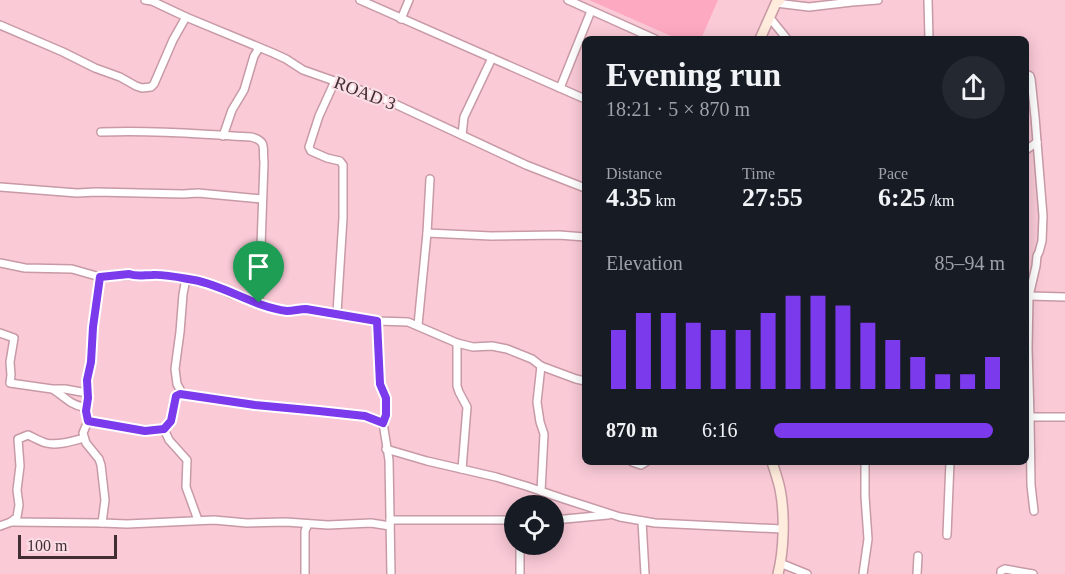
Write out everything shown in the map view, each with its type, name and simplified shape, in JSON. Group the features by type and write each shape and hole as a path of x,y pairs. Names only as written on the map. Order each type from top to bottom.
{"main road":[{"path":"761,36 778,2"},
{"path":"773,465 781,494 782,529 778,574"}],"street":[{"name":"ROAD 3","path":"145,0 286,59 303,70 380,97 526,165 582,187"},
{"path":"360,0 582,98"},
{"path":"401,19 409,0"},
{"path":"568,0 648,36"},
{"path":"778,2 809,7 878,0"},
{"path":"928,0 929,36"},
{"path":"560,88 591,11"},
{"path":"0,25 142,88 152,87 154,84 173,40 186,17"},
{"path":"770,18 785,36"},
{"path":"223,136 232,110 244,90 254,56 259,48"},
{"path":"462,135 464,117 492,58"},
{"path":"1029,76 1043,216 1042,241 1040,252 1034,257 1036,266 1029,296 1065,297"},
{"path":"336,81 319,116 309,147 311,151 340,161 343,165 338,314"},
{"path":"448,128 464,117"},
{"path":"101,132 146,131 251,137 261,140 264,162 259,303"},
{"path":"1029,148 1037,142"},
{"path":"418,326 430,179"},
{"path":"0,187 77,194 96,192 198,193 262,199"},
{"path":"427,233 582,237"},
{"path":"0,263 25,268 72,269 100,277 154,274 209,284 273,308 306,309 377,321 408,322 457,343 507,349 532,359 541,366 582,380"},
{"path":"100,277 87,380 88,421 83,433 86,443 101,465 105,500 102,523"},
{"path":"183,395 177,384 175,369 186,279"},
{"path":"377,321 380,384 386,398 386,415 383,423 389,460 391,574"},
{"path":"0,333 14,338 10,362 10,383 87,393"},
{"path":"457,343 457,386 467,407 462,469"},
{"path":"541,366 537,402 544,434 541,491"},
{"path":"52,389 75,405 83,406 86,411"},
{"path":"88,421 145,431 164,429 171,421 176,396 180,394 255,405 365,416 383,423"},
{"path":"1029,417 1065,417"},
{"path":"164,429 169,440 187,460 186,487 198,520"},
{"path":"0,526 17,517 20,466 18,438 28,435 50,444 84,438"},
{"path":"1029,440 1034,511"},
{"path":"386,449 496,477 612,515 642,521 686,525 782,529"},
{"path":"863,574 868,540 865,465"},
{"path":"948,535 950,465"},
{"path":"564,519 612,515"},
{"path":"11,522 127,524 198,520 298,523 307,527 371,523 504,520"},
{"path":"642,521 645,574"},
{"path":"304,574 307,527"},
{"path":"520,555 520,574"},
{"path":"917,574 918,556"},
{"path":"780,563 807,574"},
{"path":"1001,574 1001,571 1005,569 1033,574"}],"shaded area":[{"path":"589,0 718,0 702,36 671,36"}],"route":[{"path":"129,274 132,276 154,274 173,276 209,284 259,303 286,310 306,309 377,321 380,384 386,398 386,415 383,423 365,416 255,405 180,394 174,400 171,421 164,429 145,431 88,421 87,380 100,277 129,274"}]}
